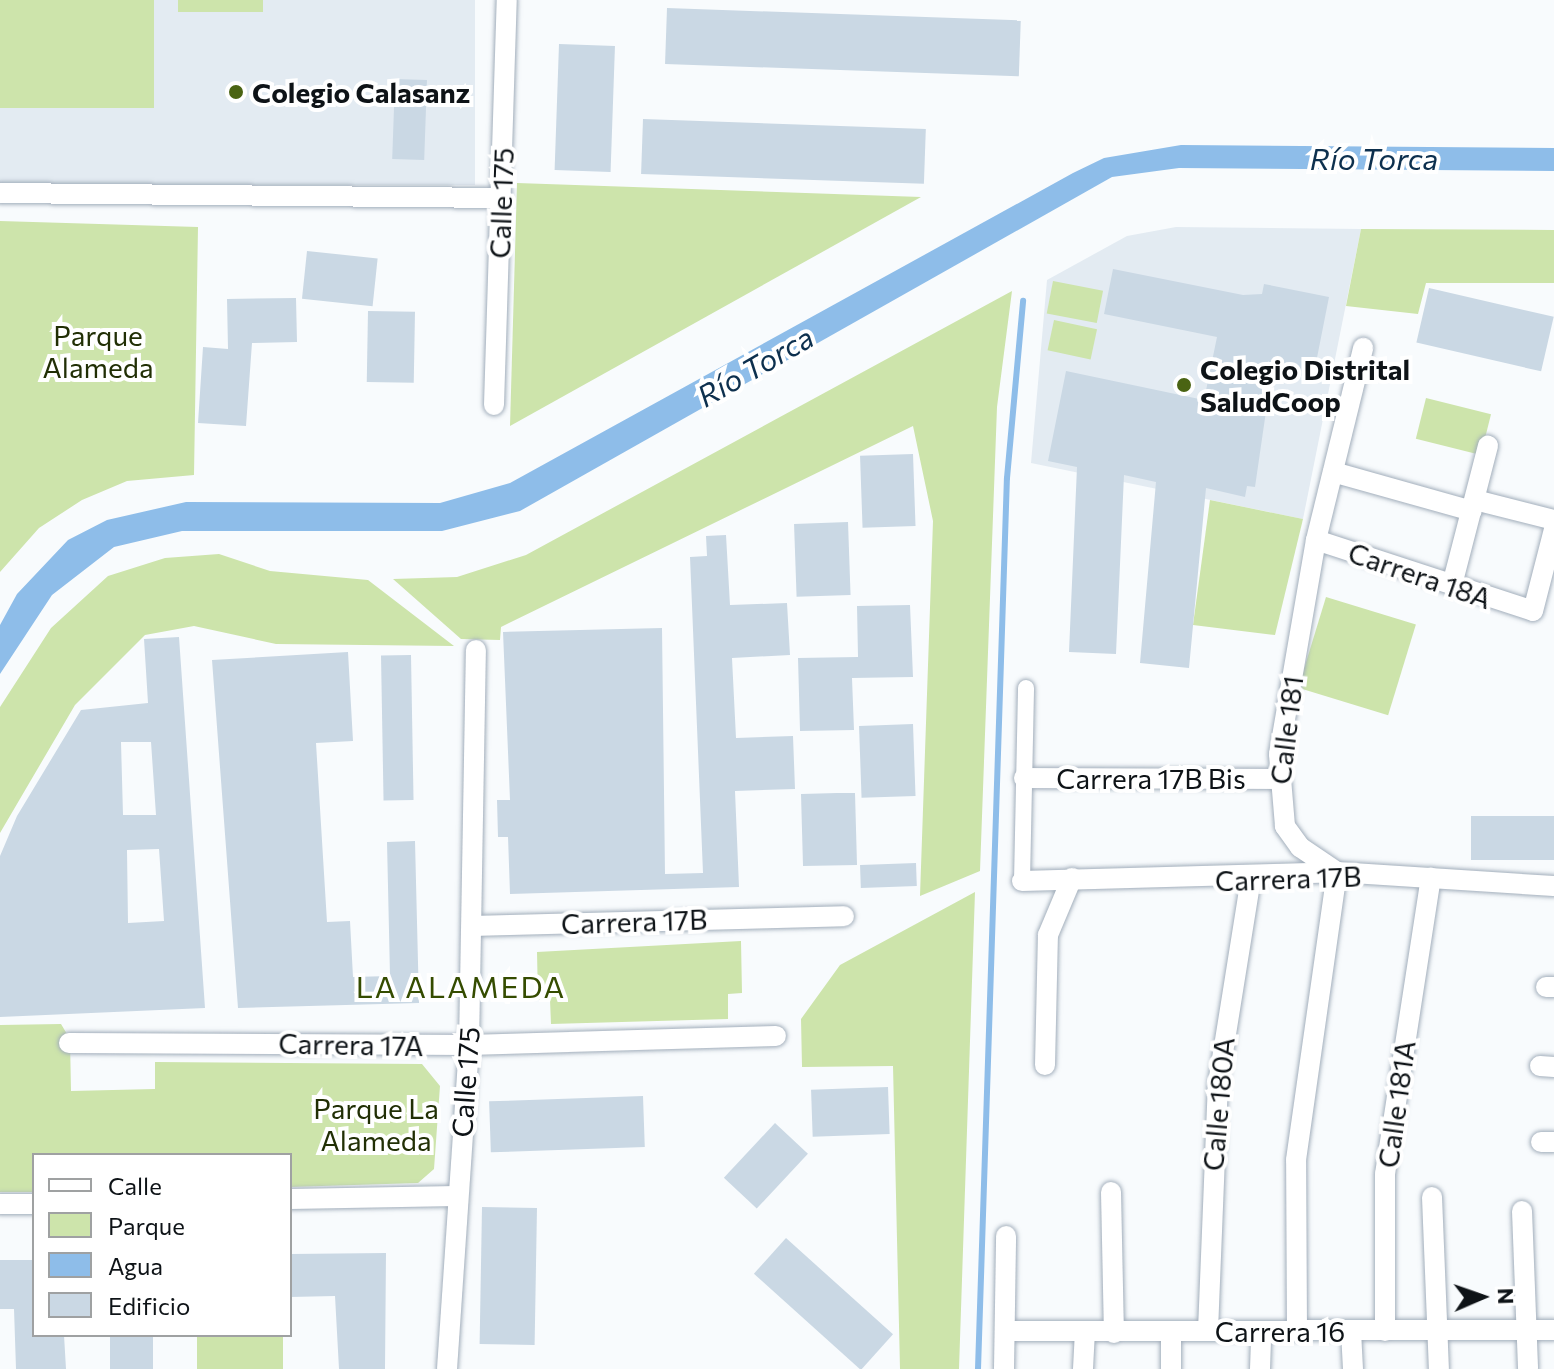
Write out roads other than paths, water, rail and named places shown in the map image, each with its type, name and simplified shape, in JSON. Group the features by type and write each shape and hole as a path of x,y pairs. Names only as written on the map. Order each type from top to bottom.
{"street":[{"name":"Calle 175","path":"494,405 507,0"},
{"path":"0,193 502,198"},
{"name":"Calle 181","path":"1337,872 1300,847 1285,826 1278,779 1316,540 1363,348"},
{"path":"1452,585 1488,446"},
{"path":"1333,472 1474,506 1554,520"},
{"name":"Carrera 18A","path":"1316,540 1533,611 1540,598 1554,529"},
{"name":"Calle 175","path":"447,1369 469,1045 476,650"},
{"path":"1022,881 1026,688"},
{"name":"Carrera 17B Bis","path":"1024,778 1278,779"},
{"path":"1297,1331 1296,1160 1337,872"},
{"name":"Carrera 17B","path":"1022,881 1072,878 1251,879 1337,872 1554,886"},
{"path":"1045,1065 1048,935 1072,878"},
{"name":"Calle 181A","path":"1385,1331 1385,1174 1431,878"},
{"name":"Calle 180A","path":"1208,1331 1218,1084 1251,879"},
{"name":"Carrera 17B","path":"472,926 844,916"},
{"name":"Carrera 17A","path":"69,1043 469,1045 776,1036"},
{"path":"1111,1192 1114,1333"},
{"path":"292,1199 457,1196"},
{"path":"1432,1197 1439,1369"},
{"path":"0,1204 32,1204"},
{"path":"1522,1211 1528,1369"},
{"path":"1004,1369 1006,1236"},
{"name":"Carrera 16","path":"1005,1331 1085,1334 1554,1330"},
{"path":"1351,1331 1353,1369"},
{"path":"1260,1369 1261,1332"},
{"path":"1171,1333 1171,1369"},
{"path":"1083,1369 1085,1334"}],"water":[{"name":"Río Torca","path":"1181,145 1554,148 1554,171 1179,168 1112,177 520,511 442,531 182,531 114,547 52,595 0,674 0,625 17,594 68,540 107,520 186,502 440,503 510,483 1073,173 1104,158"}],"waterway":[{"path":"978,1369 1007,478 1023,301"}],"place":[{"name":"Colegio Calasanz","path":"236,92"},
{"name":"Colegio Distrital SaludCoop","path":"1184,385"}],"district":[{"name":"LA ALAMEDA","path":"461,986"}],"park label":[{"name":"Parque Alameda","path":"98,351"},
{"name":"Parque La Alameda","path":"376,1124"}]}
